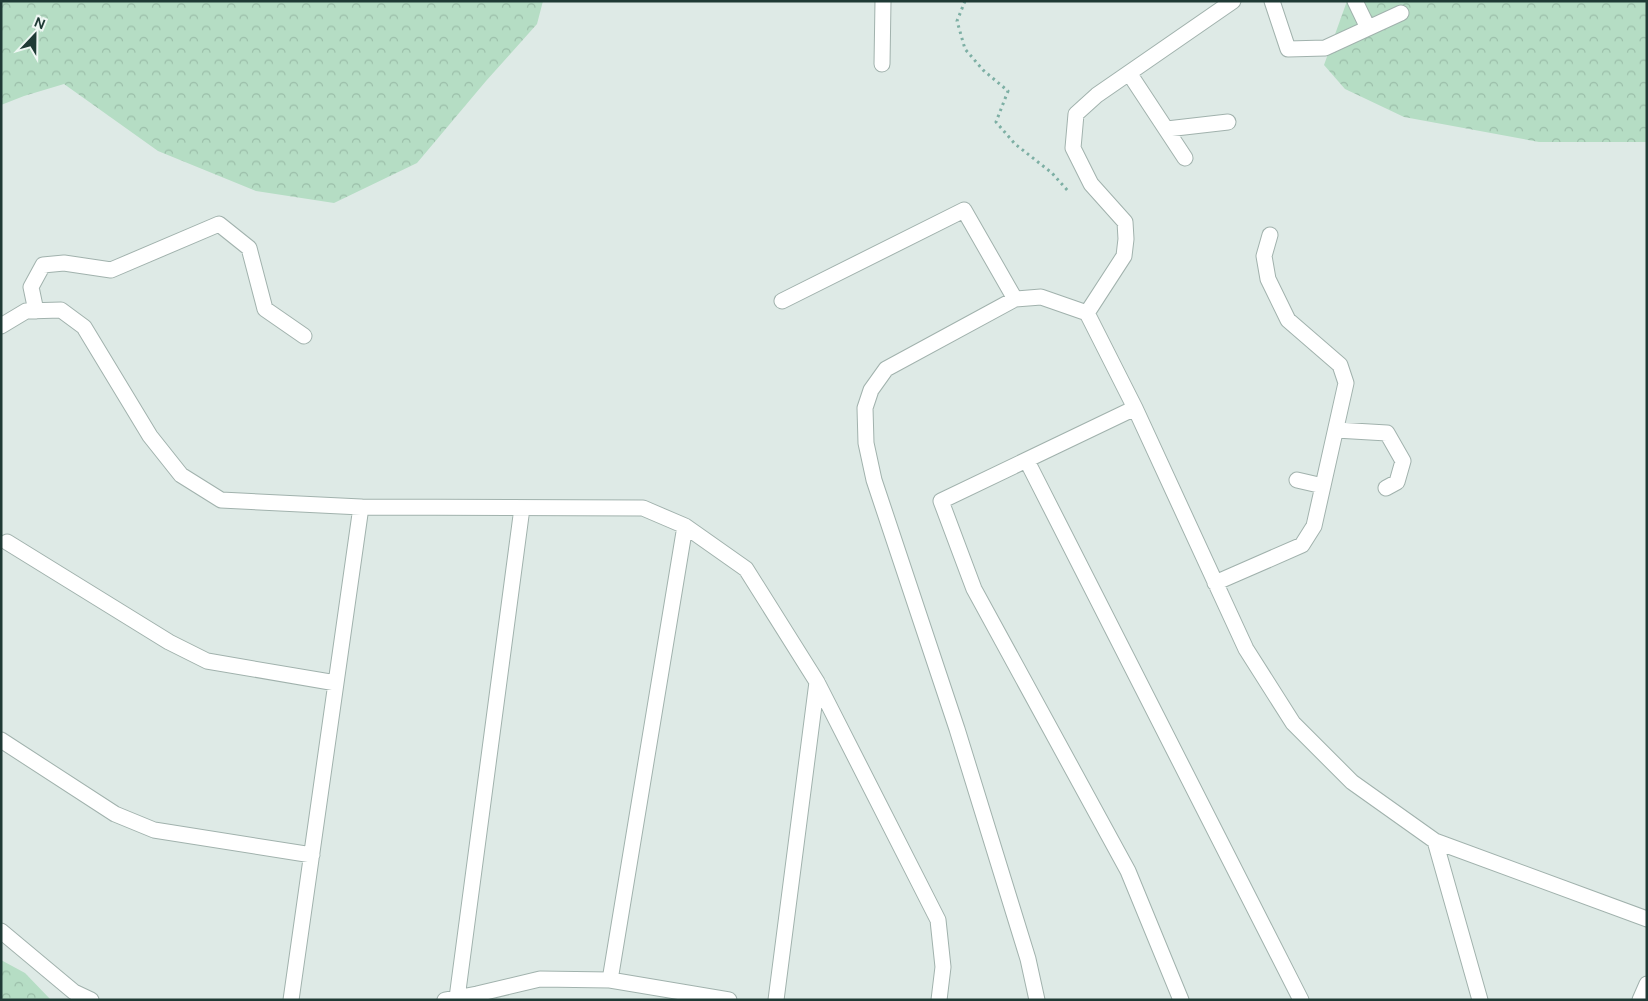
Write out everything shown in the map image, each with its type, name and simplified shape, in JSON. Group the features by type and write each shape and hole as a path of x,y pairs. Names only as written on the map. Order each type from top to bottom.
{"street":[{"path":"882,64 883,1"},
{"path":"1087,313 1124,256 1126,240 1125,222 1091,184 1073,148 1076,114 1097,95 1233,1"},
{"path":"1272,1 1288,49 1325,48 1401,13"},
{"path":"1355,1 1368,28"},
{"path":"1129,73 1185,158"},
{"path":"1167,130 1228,122"},
{"path":"782,302 964,210 1015,299"},
{"path":"36,311 31,287 43,265 64,263 111,270 219,224 249,248 265,309 304,336"},
{"path":"1215,583 1302,545 1314,526 1346,383 1340,365 1288,320 1268,279 1264,256 1270,235"},
{"path":"1036,1000 1028,959 957,729 874,480 866,443 865,408 872,390 886,369 1015,299 1041,297 1087,313 1135,408 1246,649 1293,723 1352,782 1435,841 1647,919"},
{"path":"1,326 26,311 61,310 84,327 150,436 181,475 221,500 361,507 642,508 685,526 746,569 818,682 938,920 943,967 939,1000"},
{"path":"1135,408 941,502 974,589 1128,871 1181,1000"},
{"path":"1336,430 1387,433 1404,461 1397,482 1386,488"},
{"path":"1027,461 1301,1000"},
{"path":"1296,480 1323,486"},
{"path":"291,1000 361,507"},
{"path":"522,508 451,999 540,979 610,980 729,1000"},
{"path":"610,980 685,526"},
{"path":"3,544 169,642 207,661 336,683"},
{"path":"776,1000 818,682"},
{"path":"1,740 115,814 154,830 312,855"},
{"path":"1435,841 1480,1000"},
{"path":"1,931 74,992 91,1000"},
{"path":"1640,1000 1647,984"}],"path":[{"path":"964,1 957,20 965,49 983,70 1008,91 996,122 1015,144 1052,173 1070,194"}],"green space":[{"path":"1,1 543,1 537,24 417,163 334,203 256,191 158,151 64,84 1,105"},
{"path":"1347,1 1647,1 1647,142 1539,142 1404,117 1345,89 1324,65"},
{"path":"1,960 25,973 51,1000 1,1000"}]}
